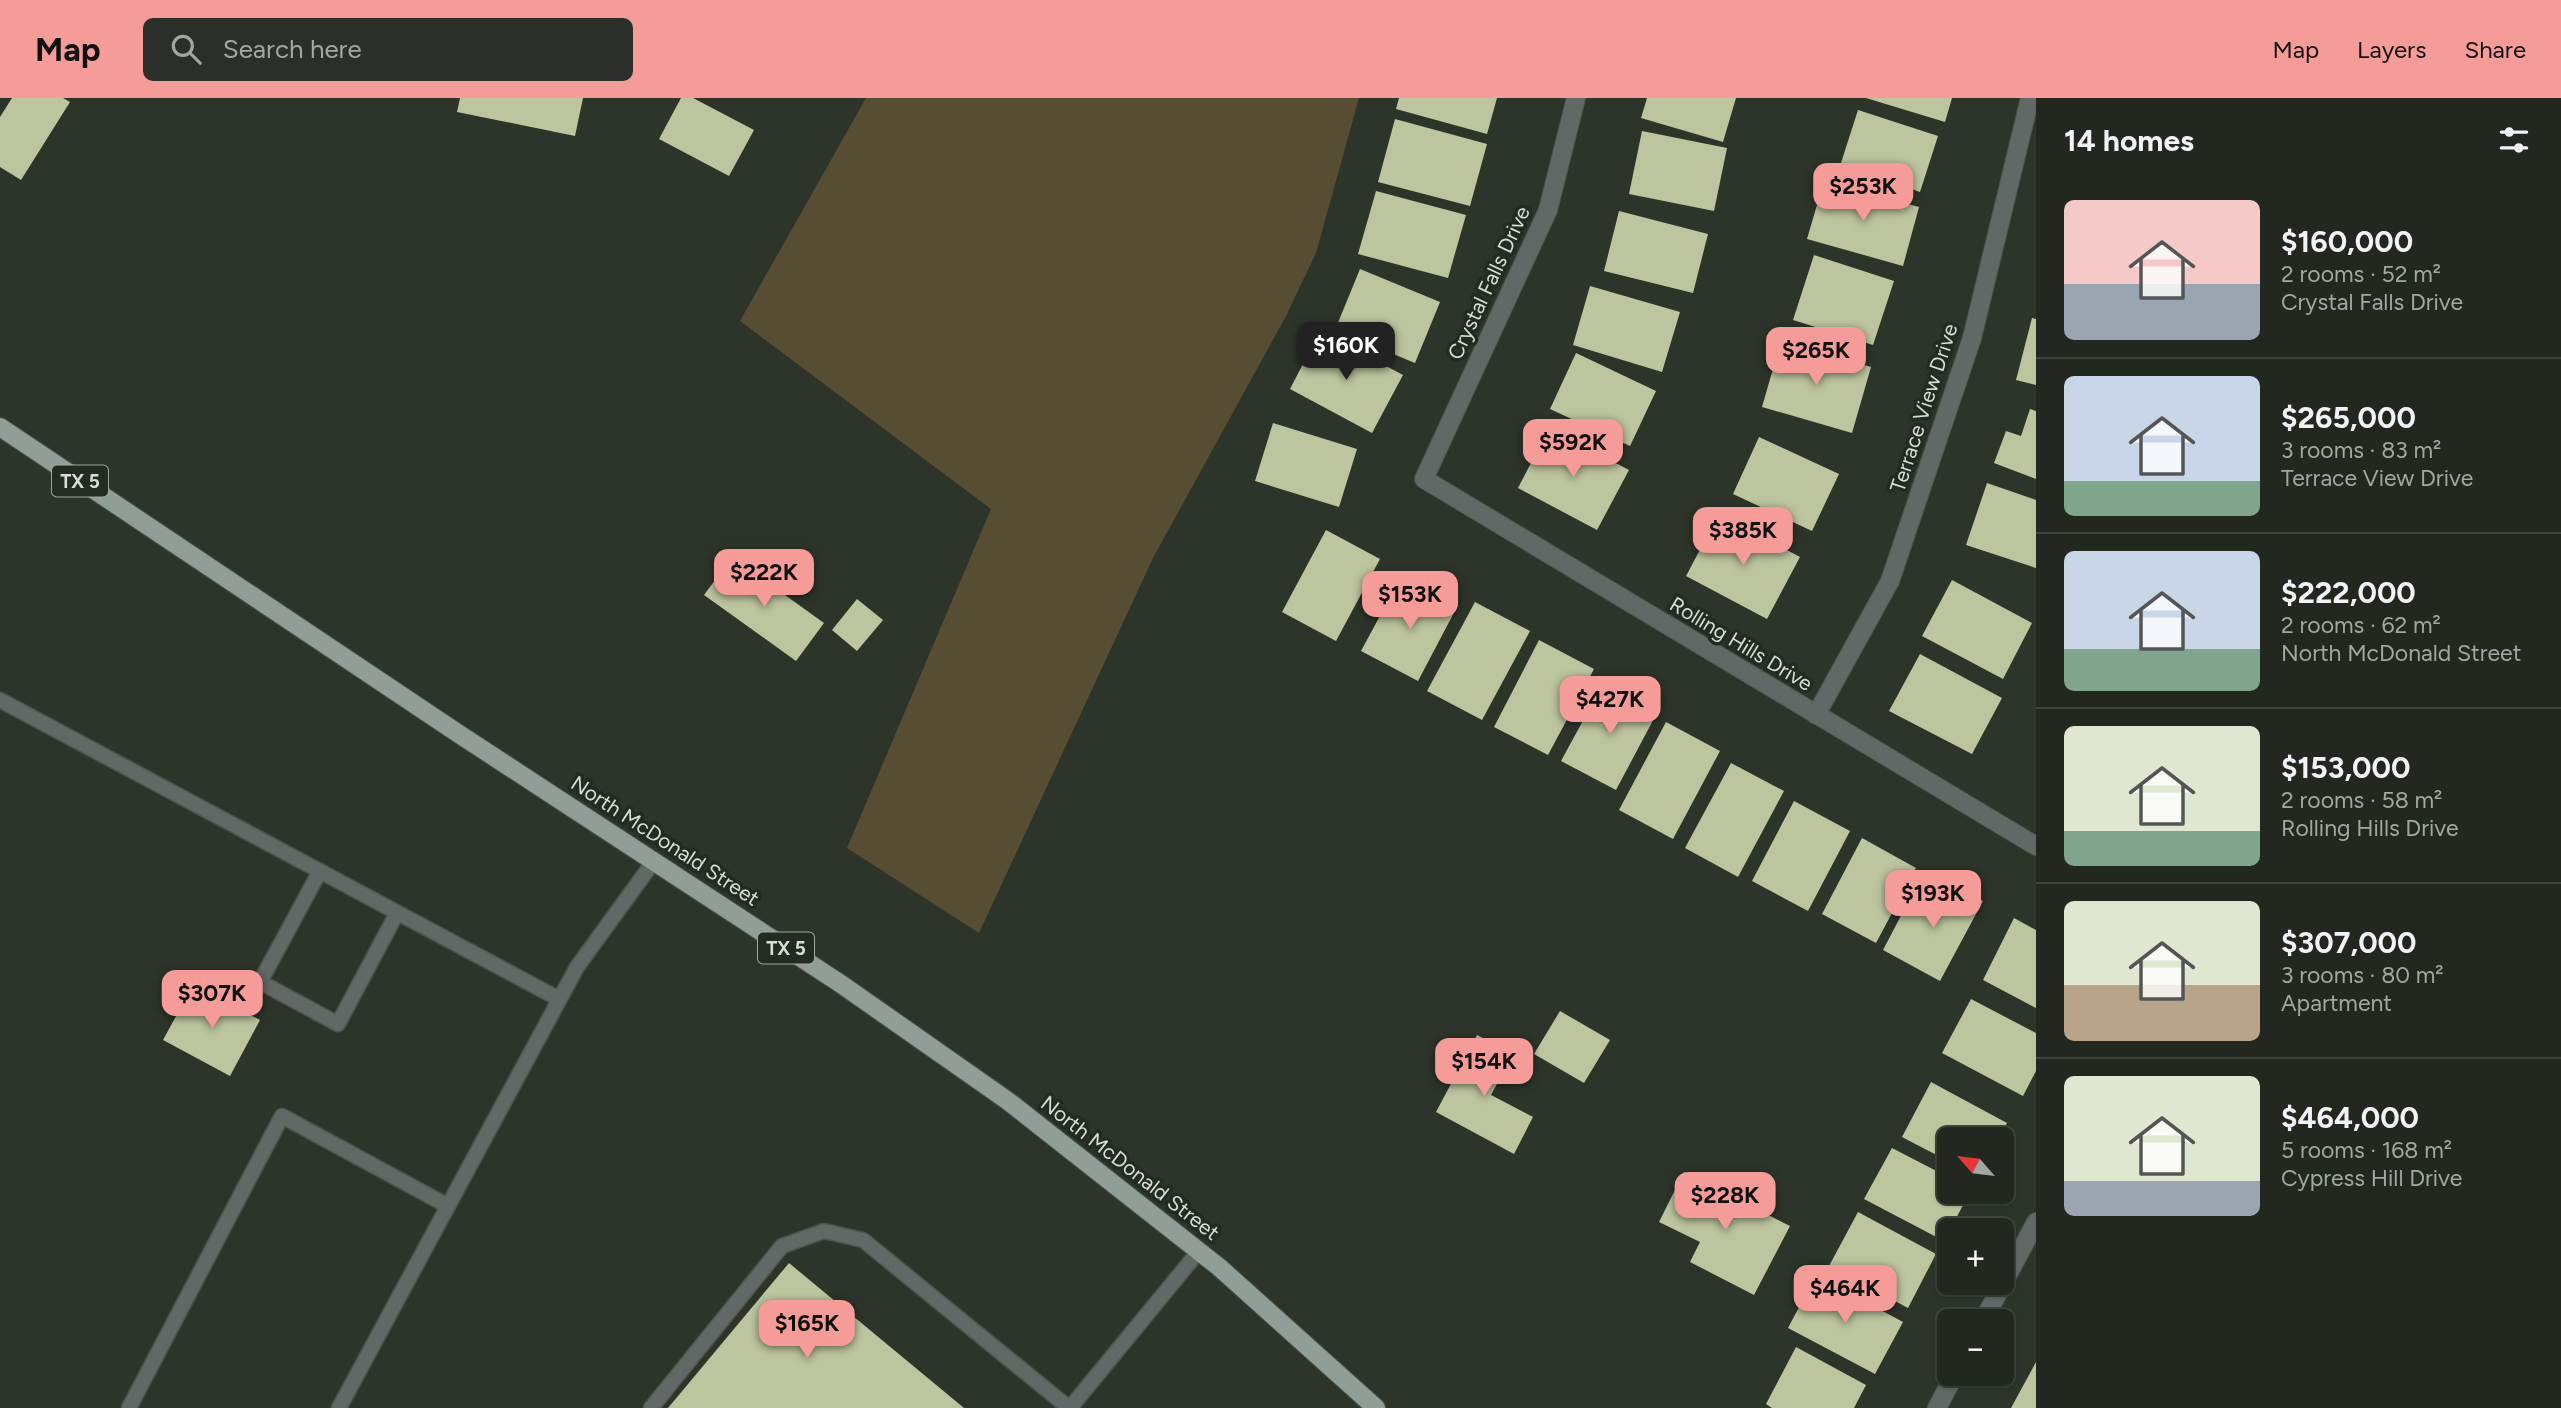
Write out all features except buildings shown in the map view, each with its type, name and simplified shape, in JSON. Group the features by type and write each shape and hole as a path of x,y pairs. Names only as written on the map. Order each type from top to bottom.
{"main road":[{"name":"North McDonald Street","path":"0,427 447,726 841,984 1008,1101 1199,1251 1376,1408"}],"street":[{"name":"Crystal Falls Drive","path":"1424,480 1548,210 1576,98"},
{"name":"Terrace View Drive","path":"1815,715 1890,581 1972,338 2030,98"},
{"name":"Rolling Hills Drive","path":"1424,480 2036,846"},
{"path":"1989,1309 2036,1222"},
{"path":"1937,1408 1949,1386"}],"lane":[{"path":"0,700 559,999"},
{"path":"339,1408 576,967 654,861"},
{"path":"320,871 260,982 338,1024 397,913"},
{"path":"129,1408 282,1116 448,1206"},
{"path":"651,1408 782,1246 824,1231 863,1240 1069,1408 1199,1251"}],"shaded area":[{"path":"866,98 1359,98 1316,253 1286,316 1153,558 979,933 847,848 991,509 740,321"}]}
